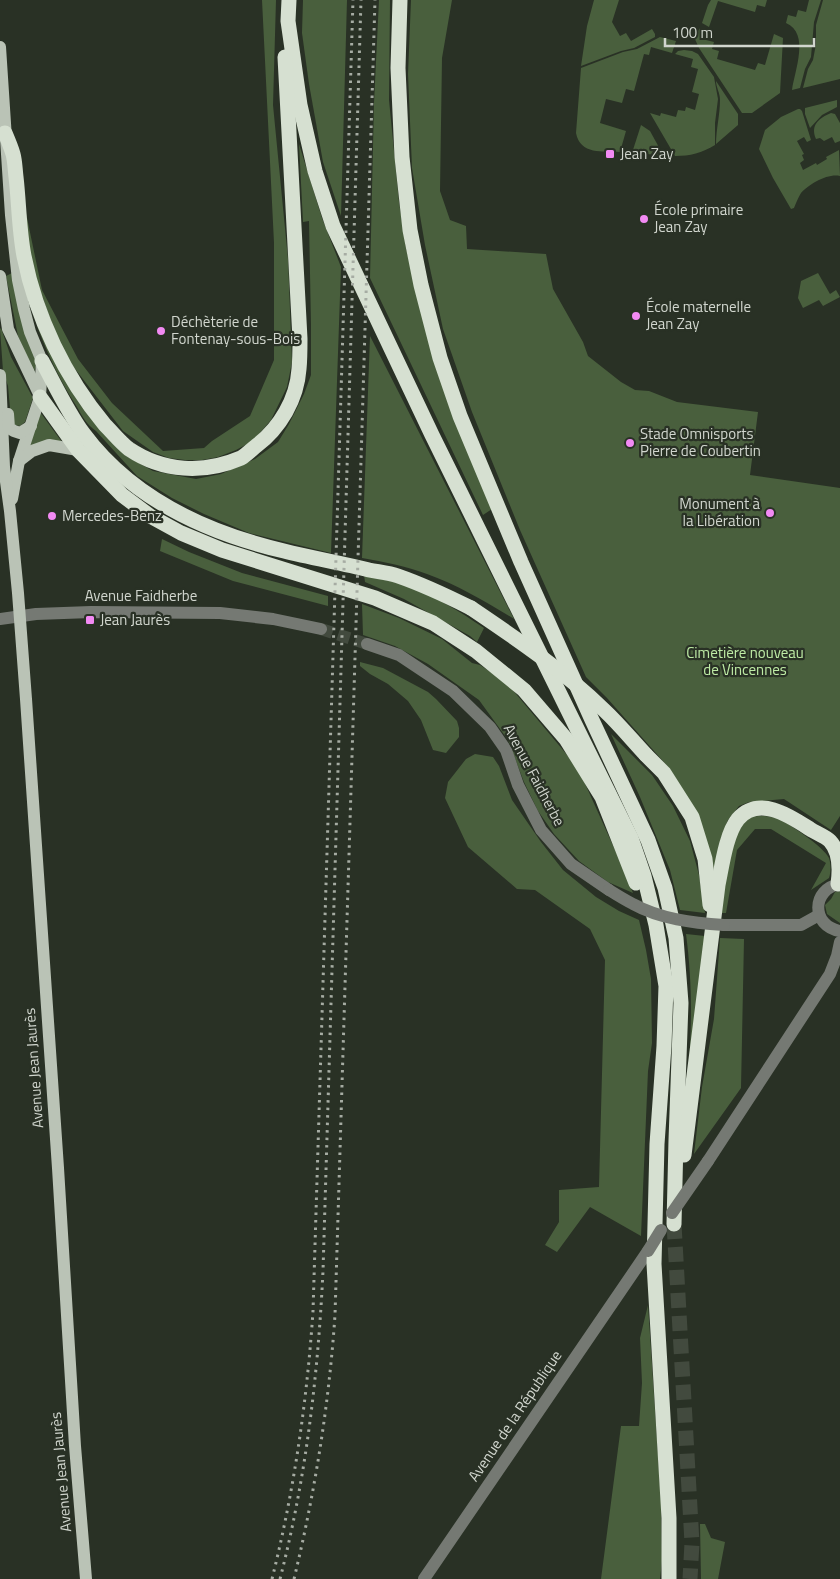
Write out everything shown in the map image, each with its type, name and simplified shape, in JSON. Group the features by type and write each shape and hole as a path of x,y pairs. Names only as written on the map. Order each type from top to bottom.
{"highway":[{"path":"289,0 288,21 300,105 315,171 333,226 432,435 631,838 644,876 652,909 666,986 657,1144 654,1264 669,1518 669,1579"},
{"path":"400,0 398,68 402,157 410,230 421,285 440,358 460,416 521,562 648,840 665,888 676,938 681,1003 674,1224 718,929 718,885 727,842 738,819 750,811 766,808 782,812 830,841 838,856 839,884"},
{"path":"5,133 13,155 19,225 31,285 58,354 97,415 116,438 129,449 144,458 166,466 198,469 213,467 242,457 265,440 279,423 293,399 299,371 300,339 284,34 288,21"},
{"path":"42,361 83,433 126,479 154,499 187,518 216,531 251,543 396,576 432,588 471,608 520,641 567,677 604,710 664,773 692,817 705,859 718,929"},
{"path":"40,397 78,450 122,495 150,516 181,533 222,550 375,598 433,623 476,651 524,690 566,739 602,797 638,888 652,933 664,1046"}],"main road":[{"path":"0,47 11,215 18,280 26,316 42,361 40,397 19,461 10,512"},
{"path":"0,276 8,329 40,397"},
{"path":"0,376 5,393 9,428 14,432 20,433 31,426"},
{"path":"0,376 4,467 10,512"},
{"path":"19,461 32,451 50,444 78,450"},
{"name":"Avenue Jean Jaurès","path":"10,512 19,616 58,1168 75,1446 86,1579"}],"street":[{"name":"Avenue Faidherbe","path":"0,619 19,616 91,612 220,613 273,618 321,629"},
{"name":"Avenue Faidherbe","path":"367,644 399,655 453,691 490,726 506,750 518,786 541,830 571,864 634,905 666,917 718,929 802,925 819,915"},
{"path":"839,884 830,887 824,892 819,899 818,907 822,922 828,927 840,931"},
{"name":"Avenue de la République","path":"424,1579 708,1161 830,974 840,942"}],"green space":[{"path":"262,0 276,0 273,105 288,259 292,362 287,387 271,420 253,441 218,457 202,460 169,458 153,452 123,431 62,352 29,260 26,213 42,290 78,359 112,403 163,451 204,448 250,416 274,360 274,243"},
{"path":"303,0 347,0 341,216 323,162 309,84 302,33"},
{"path":"379,0 390,0 389,100 399,202 406,248 429,340 492,509 483,515 370,278 374,103"},
{"name":"Cimetière nouveau de Vincennes","path":"411,0 452,0 442,58 440,191 450,220 466,226 467,249 546,254 553,289 583,342 588,356 621,382 635,390 649,391 677,402 758,412 750,475 840,488 840,816 831,830 784,799 749,802 739,806 728,820 721,838 713,886 684,792 670,769 586,677 520,530 472,412 443,329 425,245 412,168 408,74"},
{"path":"594,0 619,0 612,22 620,36 626,33 631,41 652,29 655,37 634,48 581,66 587,26"},
{"path":"711,0 767,0 765,7 757,5 755,12 718,1 709,27 702,23"},
{"path":"809,0 821,0 814,22 811,57 805,69 800,88 792,90 798,63 799,43 793,28 786,23 788,15 796,17 798,10 806,12"},
{"path":"823,0 840,0 840,79 803,88 808,69 813,60 816,44 816,25"},
{"path":"700,28 709,30 706,40 714,42 712,49 719,51 717,59 755,70 758,63 765,65 774,34 783,38 780,93 752,113 742,113 699,48 694,37"},
{"path":"660,37 676,41 672,53 651,47 649,55 644,54 634,91 626,89 622,103 606,99 600,123 626,131 620,152 593,150 582,145 576,133 581,68 623,52 637,49"},
{"path":"684,50 698,54 714,77 718,99 715,145 696,154 675,156 650,113 660,116 661,113 676,117 678,110 685,111 686,107 695,110 699,94 692,92 698,69 691,67 693,59 675,54 678,51"},
{"path":"716,81 738,114 738,125 716,144 720,100"},
{"path":"837,100 837,107 822,115 810,128 805,108"},
{"path":"798,109 802,111 811,140 807,142 804,137 797,141 804,154 802,155 804,160 800,163 803,170 816,163 817,165 827,159 826,157 839,150 840,176 830,176 809,186 801,193 794,208 791,209 759,149 765,130 781,117"},
{"path":"831,113 835,114 840,123 840,141 835,143 832,137 824,141 820,138 816,139 814,134 817,123"},
{"path":"641,125 650,131 661,151 660,155 632,153"},
{"path":"299,144 322,218 341,267 331,553 249,533 172,498 137,476 83,417 55,368 37,326 128,457 153,471 196,479 221,474 255,459 278,442 304,394 311,375 309,221 303,222"},
{"path":"12,273 35,359 36,367 34,371 18,336 6,276"},
{"path":"818,273 830,294 836,290 840,297 823,306 819,300 803,308 798,298 801,281"},
{"path":"1,328 11,357 33,398 25,422 20,426 15,425 11,419 8,386 3,371"},
{"path":"370,336 514,619 472,594 438,578 403,566 362,558"},
{"path":"40,412 62,442 29,446"},
{"path":"162,539 242,573 328,596 328,606 233,581 160,551"},
{"path":"364,575 413,588 455,609 484,628 477,642 470,636 404,599 365,582"},
{"path":"362,604 399,618 442,639 472,663 480,665 507,683 578,768 633,893 608,882 579,861 554,834 538,811 524,782 508,740 479,700 428,664 395,646 363,635"},
{"path":"360,662 383,668 428,692 457,721 459,737 446,753 433,750 421,720 408,701 388,684 360,666"},
{"path":"611,734 652,775 673,806 690,841 699,875 705,913 680,910 670,870 640,797"},
{"path":"475,754 493,757 499,766 512,800 563,870 596,897 639,920 651,979 652,1043 648,1071 641,1236 590,1207 557,1252 545,1245 559,1222 559,1190 599,1187 605,960 590,929 535,890 517,889 468,847 445,798 448,782 466,759"},
{"path":"765,816 782,821 826,853 830,863 829,878 811,890 826,863 771,829 755,829 737,850 726,913 719,913 729,861 738,832 743,822 749,817"},
{"path":"840,891 840,923 827,914 825,905 835,892"},
{"path":"686,934 705,936 689,1065 691,1000"},
{"path":"720,938 744,939 741,1088 694,1154 702,1087 714,1019"},
{"path":"648,1305 661,1500 662,1561 660,1579 601,1579 621,1426 639,1426 642,1383 640,1338"},
{"path":"700,1524 705,1524 711,1538 725,1542 718,1579 701,1579"}],"tunnel":[{"path":"321,629 367,644"},
{"path":"674,1224 692,1543 690,1579"}],"railway":[{"path":"272,1579 293,1479 307,1378 313,1311 353,0"},
{"path":"280,1579 304,1465 318,1349 323,1271 361,0"},
{"path":"294,1579 320,1448 329,1382 335,1315 375,0"}],"place":[{"name":"Jean Zay","path":"610,154"},
{"name":"École primaire Jean Zay","path":"644,219"},
{"name":"École maternelle Jean Zay","path":"636,316"},
{"name":"Déchèterie de Fontenay-sous-Bois","path":"161,331"},
{"name":"Stade Omnisports Pierre de Coubertin","path":"630,443"},
{"name":"Monument à la Libération","path":"770,513"},
{"name":"Mercedes-Benz","path":"52,516"},
{"name":"Jean Jaurès","path":"90,620"}]}
